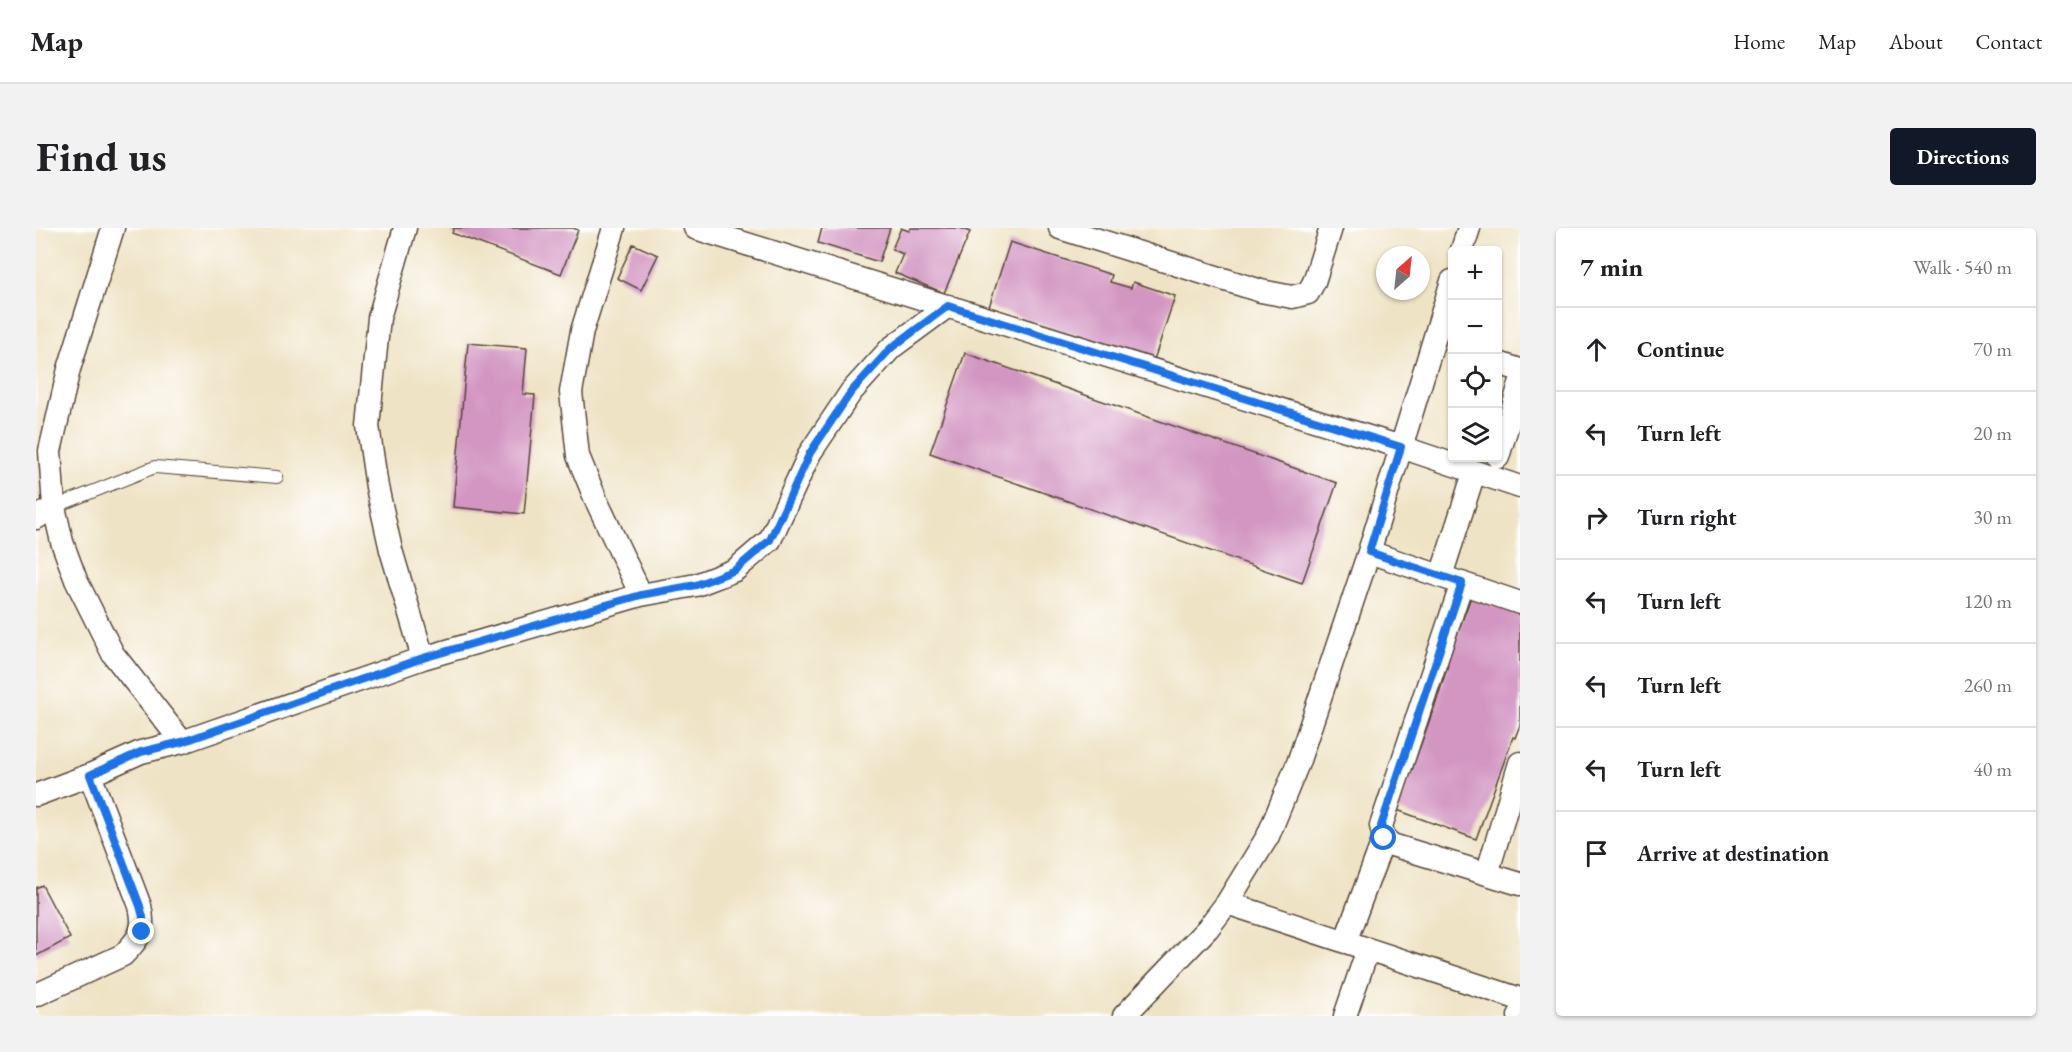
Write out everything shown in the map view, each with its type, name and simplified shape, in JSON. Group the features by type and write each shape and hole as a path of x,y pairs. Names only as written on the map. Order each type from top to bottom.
{"street":[{"path":"113,228 69,369 50,451 45,512 62,542 76,580 113,654 182,742"},
{"path":"405,228 379,318 368,426 377,487 391,550 423,658"},
{"path":"614,228 582,331 571,392 578,456 641,595"},
{"path":"695,228 1401,447 1490,466 1520,487"},
{"path":"1060,228 1261,291 1292,297 1308,293 1314,282 1331,228"},
{"path":"1463,246 1469,228"},
{"path":"1124,1016 1208,928 1227,903 1268,836 1298,763 1369,552 1401,447 1443,345 1449,300"},
{"path":"36,795 90,775 141,752 182,742 423,658 641,595 696,585 735,570 770,540 810,453 851,392 891,348 948,306"},
{"path":"1502,365 1520,370"},
{"path":"1345,942 1384,838 1381,826 1451,579 1520,384"},
{"path":"1369,552 1520,603"},
{"path":"1487,874 1520,763"},
{"path":"36,994 123,955 142,932 143,917 140,906 90,775"},
{"path":"1384,838 1392,845 1520,884"},
{"path":"1227,903 1520,999"},
{"path":"1345,1016 1368,949"},
{"path":"1148,1016 1152,988"}],"lane":[{"path":"45,512 155,467 277,477"}],"building":[{"path":"454,228 573,228 578,230 561,274 452,233"},
{"path":"822,228 890,228 879,262 818,243"},
{"path":"901,228 909,231 911,228 960,228 970,232 944,293 895,273 903,254 892,249"},
{"path":"1010,242 1112,275 1110,282 1131,288 1133,282 1175,296 1154,360 989,307"},
{"path":"633,244 658,255 641,290 617,278"},
{"path":"468,343 527,348 523,394 535,395 524,514 453,507"},
{"path":"965,353 1337,483 1302,583 930,453"},
{"path":"1471,597 1520,615 1520,725 1515,738 1513,737 1476,839 1397,810"},
{"path":"42,885 70,938 36,956 36,888"}],"route":[{"path":"142,932 143,917 140,906 90,775 141,752 182,742 423,658 641,595 696,585 735,570 770,540 810,453 851,392 891,348 948,306 1401,447 1369,552 1462,583 1381,826 1384,838"}]}
